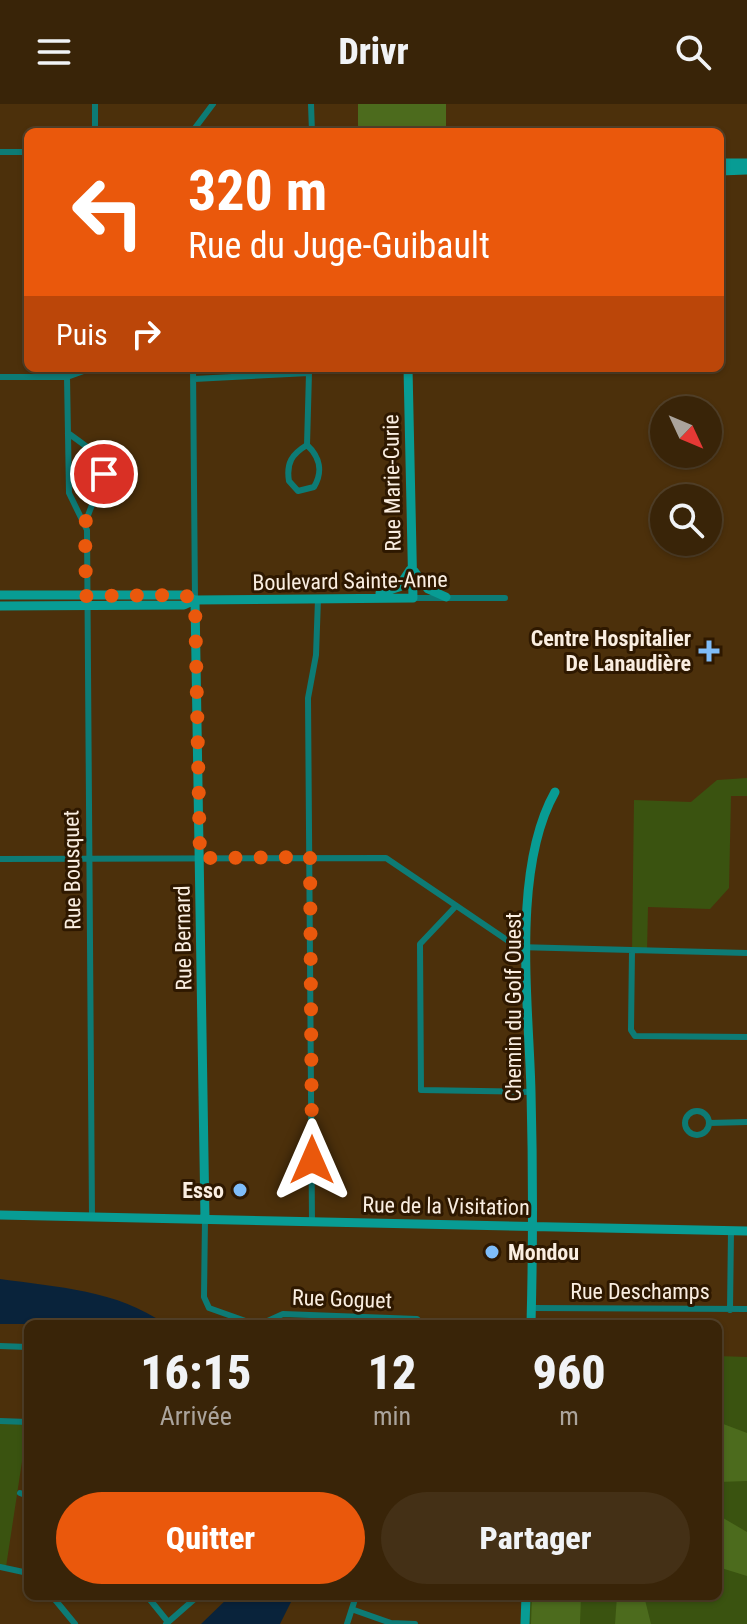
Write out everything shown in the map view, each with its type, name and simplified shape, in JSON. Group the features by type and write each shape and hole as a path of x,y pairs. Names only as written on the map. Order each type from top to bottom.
{"street":[{"path":"95,104 95,128"},
{"path":"195,128 213,104"},
{"path":"311,104 312,128"},
{"path":"0,152 24,152"},
{"path":"724,163 747,163"},
{"path":"724,171 747,170"},
{"path":"0,377 67,377 81,372"},
{"name":"Rue Bernard","path":"193,372 205,1219"},
{"path":"194,379 285,372"},
{"path":"307,445 296,452 289,462 289,481 298,491 314,487 319,478 317,460 307,445 311,372"},
{"name":"Rue Marie-Curie","path":"408,372 413,598"},
{"name":"Rue Bousquet","path":"67,377 69,493 85,523"},
{"name":"Rue Bousquet","path":"68,433 105,460 104,474 85,523 92,1217"},
{"path":"412,559 421,583 446,597"},
{"path":"363,599 399,587 412,559"},
{"name":"Boulevard Sainte-Anne","path":"0,595 86,601"},
{"name":"Boulevard Sainte-Anne","path":"0,606 184,595 195,600 505,598"},
{"path":"312,1221 308,698 316,655 318,599"},
{"name":"Chemin du Golf Ouest","path":"531,1320 533,1225 526,949 533,856 542,818 555,792"},
{"path":"0,859 386,858 501,940 526,949 747,953"},
{"path":"456,906 420,944 421,1090 531,1092"},
{"path":"632,951 631,1030 635,1036 747,1037"},
{"path":"709,1123 747,1122"},
{"name":"Rue de la Visitation","path":"0,1215 747,1231"},
{"path":"205,1219 204,1297 209,1308 243,1320"},
{"path":"730,1310 731,1231"},
{"name":"Rue Deschamps","path":"532,1308 747,1309"},
{"name":"Rue Goguet","path":"270,1320 283,1314 342,1320"},
{"name":"Rue Goguet","path":"398,1320 418,1320"},
{"path":"0,1346 24,1347"},
{"path":"0,1421 24,1422"},
{"path":"20,1493 24,1494"},
{"path":"0,1567 24,1572"},
{"path":"55,1600 75,1624"},
{"path":"150,1600 167,1623 193,1600"},
{"path":"347,1624 355,1600"},
{"path":"525,1624 526,1600"},
{"path":"354,1610 391,1623 415,1624"}],"green space":[{"path":"358,104 446,104 446,128 358,128"},
{"path":"747,778 747,796 731,796 729,888 710,909 648,907 647,951 632,951 634,800 691,802 717,780"},
{"path":"722,1356 747,1357 747,1624 523,1624 524,1600 722,1600"},
{"path":"0,1421 24,1422 24,1448 6,1567 0,1567"},
{"path":"722,1424 747,1433 747,1481 722,1482"},
{"path":"722,1517 747,1532 747,1576 722,1568"},
{"path":"532,1600 581,1600 580,1624 531,1624"},
{"path":"617,1600 645,1600 651,1624 615,1624"}],"water":[{"path":"0,1279 107,1297 158,1320 24,1320 24,1324 0,1324"},
{"path":"226,1600 292,1600 280,1624 201,1624"}],"place":[{"name":"Centre Hospitalier De Lanaudière","path":"709,651"},
{"name":"Esso","path":"240,1190"},
{"name":"Mondou","path":"492,1252"}],"route":[{"path":"104,474 85,523 86,596 184,595 195,600 200,858 310,857 312,1160"}]}
